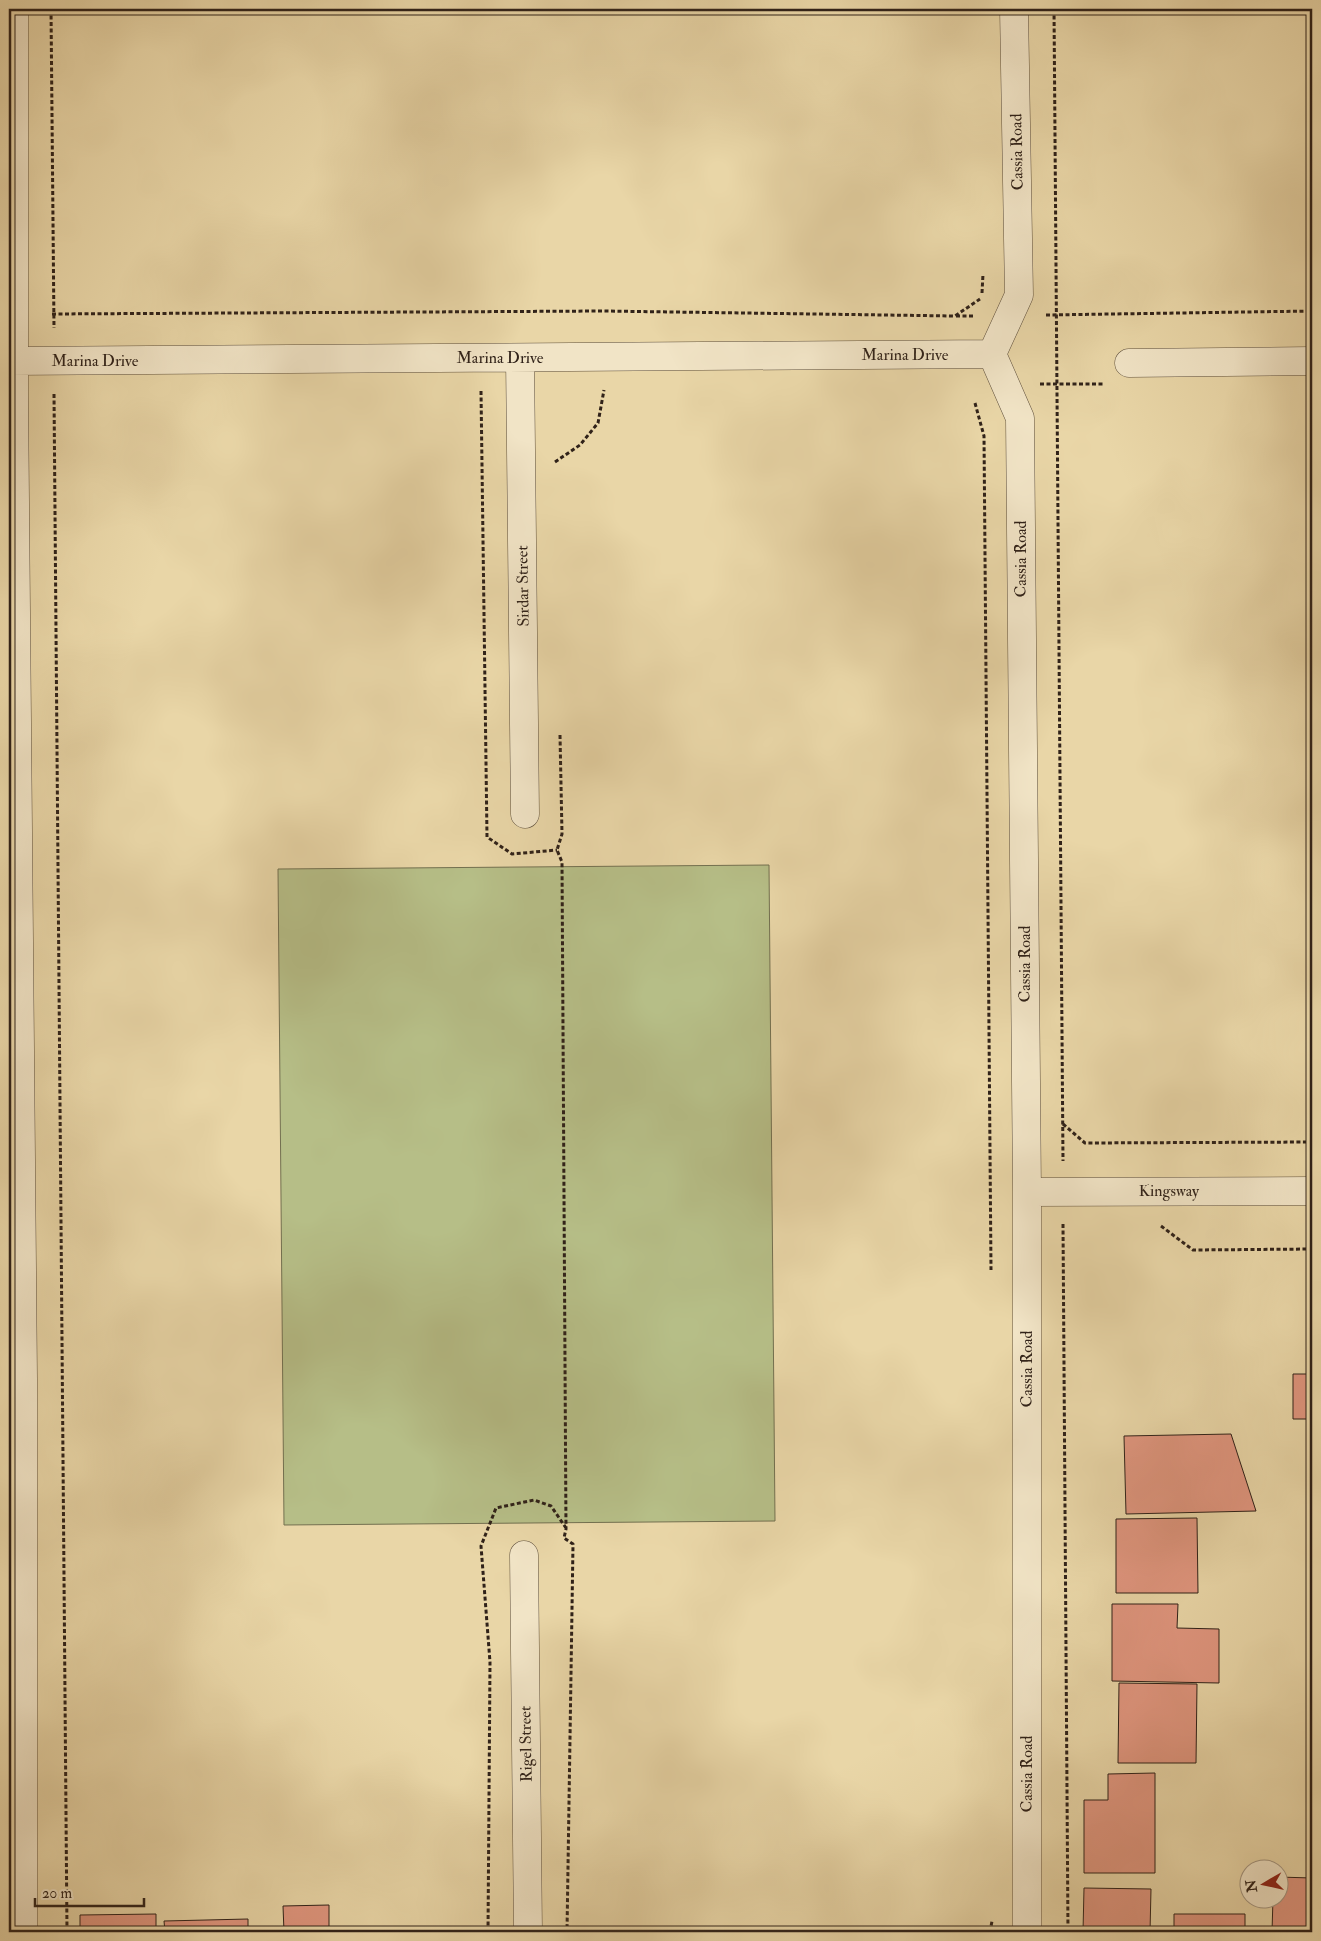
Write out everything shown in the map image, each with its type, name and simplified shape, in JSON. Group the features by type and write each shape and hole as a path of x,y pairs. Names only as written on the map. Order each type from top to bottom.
{"street":[{"path":"14,9 14,314 12,362 16,1379 23,1932"},
{"name":"Cassia Road","path":"1014,9 1019,295 992,354 1020,418 1027,1192 1026,1932"},
{"name":"Marina Drive","path":"12,362 992,354"},
{"name":"Sirdar Street","path":"520,358 525,814"},
{"path":"1129,363 1312,361"},
{"name":"Kingsway","path":"1027,1192 1312,1191"},
{"name":"Rigel Street","path":"524,1555 528,1932"}],"path":[{"path":"51,9 67,1932"},
{"path":"1054,9 1058,384"},
{"path":"955,316 981,298 984,270"},
{"path":"14,314 603,311 1009,316 1312,311"},
{"path":"553,464 580,444 598,422 604,390"},
{"path":"972,394 984,436 992,1272"},
{"path":"560,727 562,834 557,850 562,862 566,1529 564,1538 573,1544 567,1932"},
{"path":"1062,1123 1085,1143 1312,1142"},
{"path":"1063,1225 1072,1225"},
{"path":"1154,1226 1163,1226 1193,1250 1312,1249"},
{"path":"990,1932 993,1915"}],"green space":[{"path":"769,865 775,1521 284,1525 278,869"}],"building":[{"path":"1293,1374 1312,1374 1312,1419 1293,1419"},
{"path":"1231,1434 1256,1511 1126,1514 1124,1436"},
{"path":"1197,1518 1198,1593 1116,1593 1116,1519"},
{"path":"1112,1604 1178,1604 1177,1628 1219,1629 1219,1683 1112,1681"},
{"path":"1119,1683 1197,1684 1196,1763 1118,1763"},
{"path":"1155,1773 1155,1873 1084,1873 1084,1800 1108,1800 1108,1774"},
{"path":"1288,1877 1312,1878 1312,1932 1272,1932 1273,1908 1288,1908"},
{"path":"1084,1888 1151,1889 1150,1932 1083,1932"},
{"path":"329,1905 329,1932 284,1932 283,1906"},
{"path":"156,1914 156,1932 80,1932 80,1915"},
{"path":"1174,1914 1245,1914 1245,1932 1174,1932"},
{"path":"248,1919 248,1932 165,1932 164,1921"}]}
